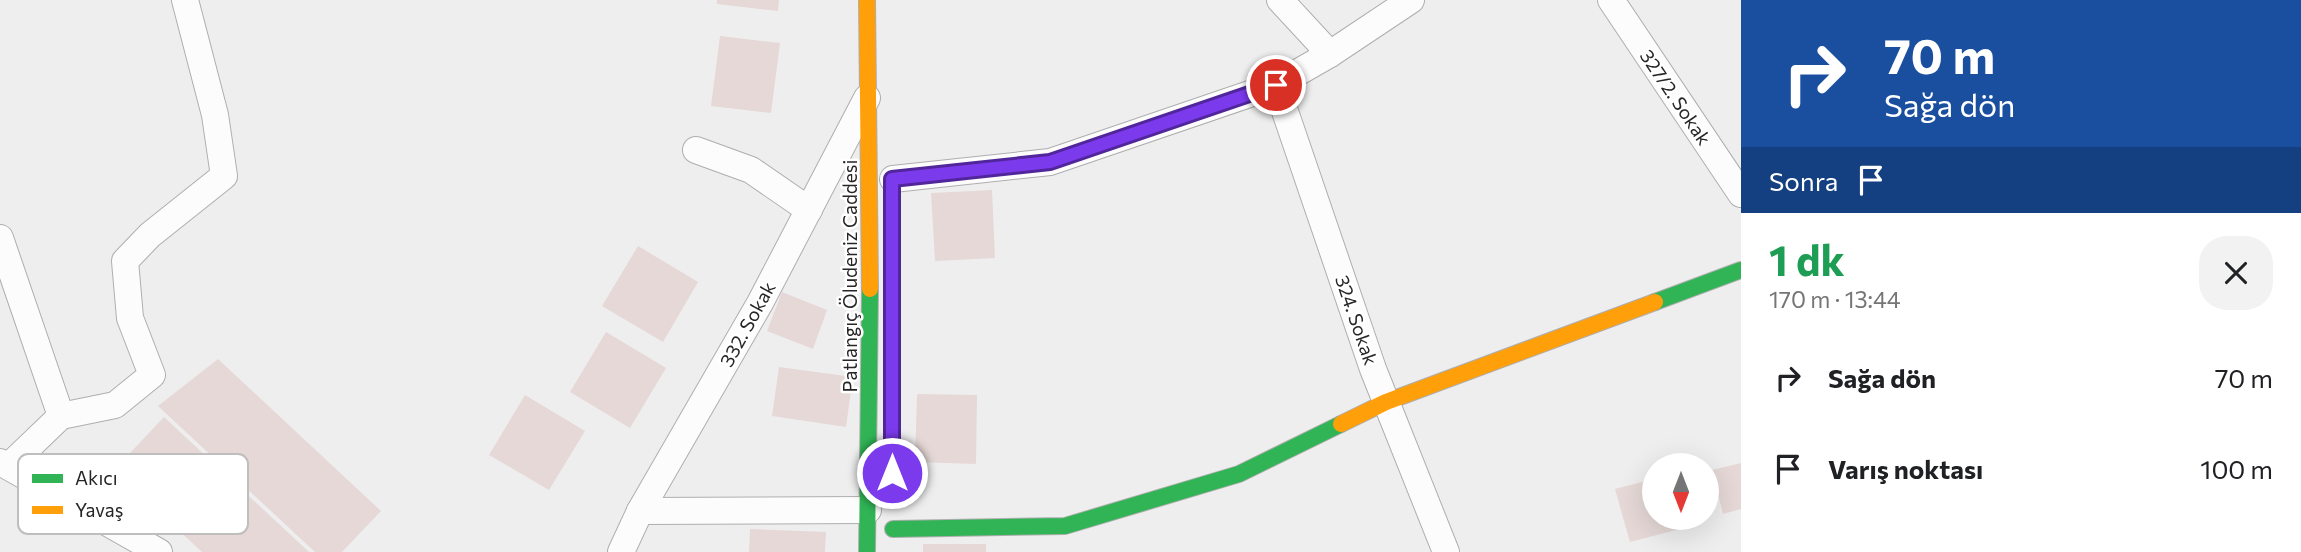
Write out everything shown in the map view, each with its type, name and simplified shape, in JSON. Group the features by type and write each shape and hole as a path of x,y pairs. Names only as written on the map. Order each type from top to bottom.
{"street":[{"path":"5,464 61,416 115,405 152,375 130,318 125,261 150,235 224,176 215,115 185,0"},
{"name":"Patlangıç Öludeniz Caddesi","path":"867,0 871,197 886,523 867,552"},
{"path":"1280,0 1330,54"},
{"path":"892,181 1050,162 1276,85 1330,54 1410,0"},
{"name":"327/2. Sokak","path":"1611,0 1741,194"},
{"name":"324. Sokak","path":"1276,85 1387,402 1446,552"},
{"name":"332. Sokak","path":"621,552 640,511 809,210 869,93"},
{"path":"696,150 751,170 809,210"},
{"path":"0,239 61,416"},
{"path":"640,511 886,523 1065,526 1239,474 1387,402 1741,270"},
{"path":"128,534 159,552"}],"building":[{"path":"717,0 779,0 778,11 717,4"},
{"path":"720,36 780,43 771,113 711,106"},
{"path":"992,190 995,258 935,261 931,193"},
{"path":"638,246 698,282 663,342 602,306"},
{"path":"782,292 827,310 813,349 767,331"},
{"path":"606,332 666,368 630,428 570,392"},
{"path":"218,359 381,511 342,552 315,552 248,490 248,454 210,454 158,406"},
{"path":"779,367 853,377 846,427 772,416"},
{"path":"917,394 977,395 976,464 915,462"},
{"path":"525,395 585,431 549,490 489,455"},
{"path":"164,417 204,454 129,454"},
{"path":"1741,463 1741,509 1723,514 1719,498 1719,468"},
{"path":"1642,482 1642,530 1676,530 1630,542 1615,489"},
{"path":"248,495 309,552 202,552 183,534 248,534"},
{"path":"750,529 826,532 825,552 749,552"},
{"path":"923,544 986,544 986,552 923,552"}],"traffic: fast":[{"path":"1655,302 1741,270"},
{"path":"867,552 870,289"},
{"path":"893,529 1065,526 1239,474 1341,424"}],"traffic: slow":[{"path":"867,0 870,289"},
{"path":"1341,424 1386,402 1655,302"}],"route":[{"path":"892,473 892,179 1050,162 1276,85"}]}
